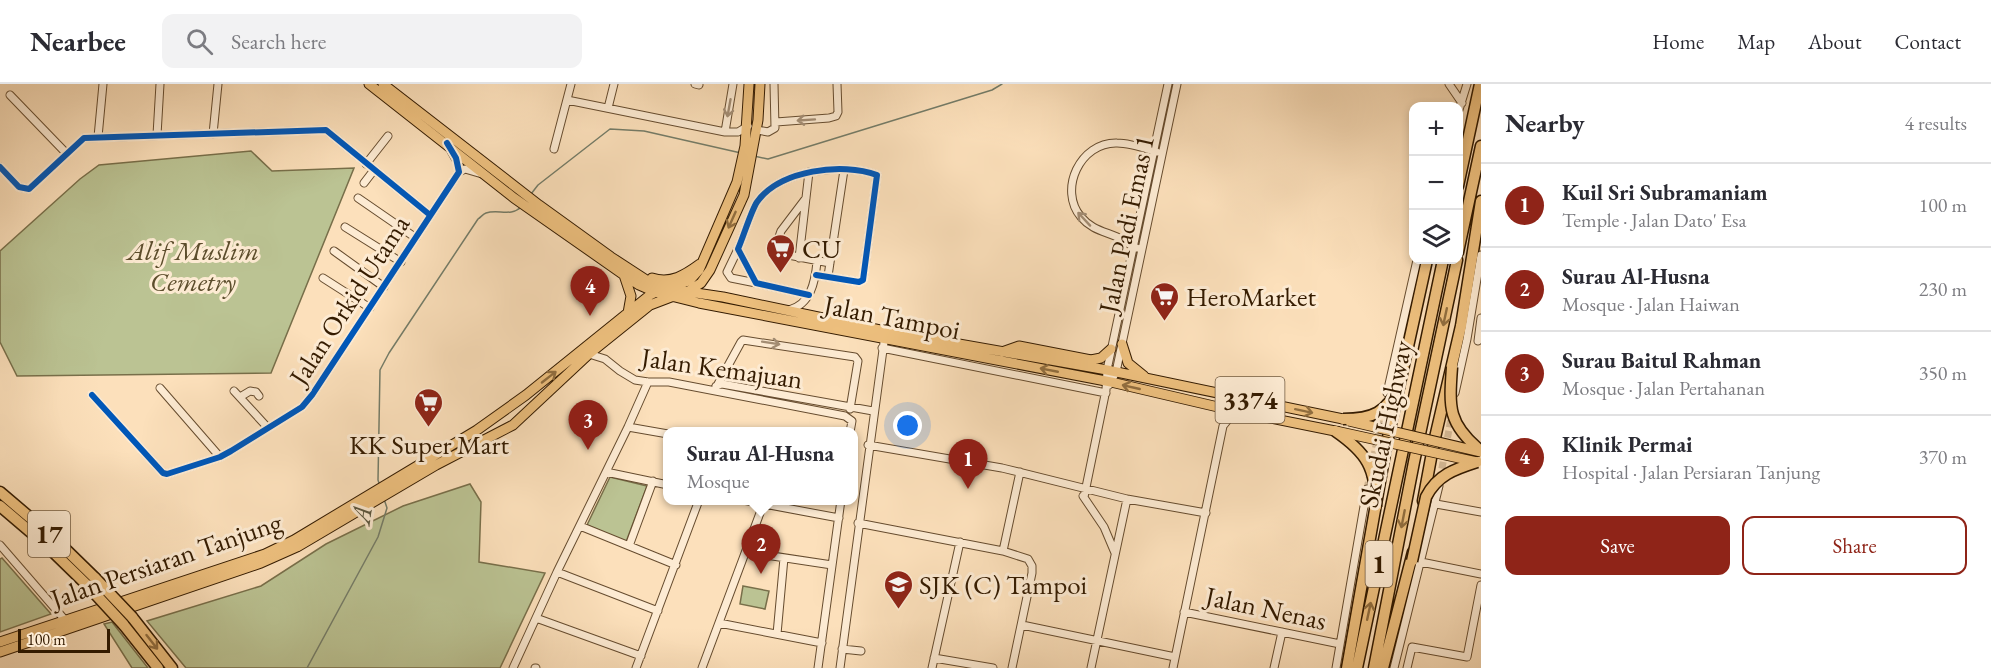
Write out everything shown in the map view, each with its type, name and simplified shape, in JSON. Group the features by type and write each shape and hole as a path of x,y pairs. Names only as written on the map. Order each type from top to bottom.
{"highway":[{"path":"1463,162 1480,84"},
{"path":"1463,136 1476,101"},
{"path":"1463,229 1481,146"},
{"path":"1416,561 1433,447 1466,299 1481,201"},
{"path":"1347,668 1390,430 1426,264"},
{"name":"Skudai Highway","path":"1357,668 1442,264"},
{"name":"Skudai Highway","path":"1374,668 1414,462 1456,264"},
{"path":"1383,668 1401,602 1416,561 1426,497 1440,477 1480,457 1452,415 1449,403 1452,368"},
{"path":"1340,419 1362,419 1377,413 1392,401 1400,386"},
{"path":"1333,431 1359,449 1370,464 1374,476 1376,507"},
{"name":"17","path":"0,492 54,538 91,582 172,668"},
{"name":"17","path":"0,506 91,582"},
{"name":"17","path":"128,620 158,668"}],"main road":[{"name":"Jalan Tampoi","path":"369,84 487,176 517,194"},
{"name":"Jalan Tampoi","path":"383,84 517,194 624,275 655,292 670,293"},
{"path":"723,297 709,285 708,277 742,198 749,147 757,130 760,84"},
{"path":"748,87 749,147"},
{"path":"670,293 695,276 745,167"},
{"name":"Jalan Tampoi","path":"537,209 645,280 694,302 1388,442 1433,447"},
{"path":"610,257 624,261 648,277 661,281 687,274 702,263"},
{"path":"689,292 701,283 710,270"},
{"path":"624,275 631,296 628,313"},
{"name":"Jalan Persiaran Tanjung","path":"0,642 274,550 413,470 477,430 655,292"},
{"name":"Jalan Tampoi","path":"689,292 787,311 884,339 1002,352 1111,371 1390,430 1433,447"},
{"name":"Jalan Persiaran Tanjung","path":"0,652 278,557 436,465 513,425 589,354 650,305 670,293 689,292"},
{"path":"640,314 668,304 694,302"},
{"path":"1122,344 1128,363 1151,380"},
{"path":"1002,352 1019,346 1091,360 1101,358 1111,349"},
{"path":"503,412 521,405 525,406 524,413 513,425"},
{"name":"3374","path":"1433,447 1480,457"}],"street":[{"path":"98,137 103,84"},
{"path":"157,135 160,84"},
{"path":"213,134 218,84"},
{"path":"554,149 571,84"},
{"path":"608,108 614,84"},
{"path":"725,132 733,84"},
{"path":"757,130 768,132 772,130 776,122 774,84"},
{"path":"776,122 836,116 838,112 837,84"},
{"name":"Jalan Padi Emas 1","path":"1111,371 1111,349 1168,84"},
{"name":"Jalan Padi Emas 1","path":"1111,371 1122,344 1177,84"},
{"path":"1449,84 1461,102"},
{"path":"1462,102 1467,84"},
{"path":"10,95 67,154"},
{"path":"567,100 725,132 738,132 758,120"},
{"path":"0,167 19,186 29,189 84,138 326,130 430,215"},
{"path":"366,164 388,136"},
{"path":"1143,249 1092,227 1081,217 1072,203 1072,181 1075,170 1084,159 1102,146 1116,143 1162,153"},
{"path":"447,144 456,158 459,172 465,169 487,176"},
{"path":"364,183 374,170"},
{"path":"828,276 844,170"},
{"path":"809,295 728,276 727,272 756,206 775,185 809,172 844,170 877,175 863,280 859,282 816,275"},
{"name":"Jalan Orkid Utama","path":"92,395 163,473 167,474 220,457 268,428 302,407 384,288 459,172"},
{"path":"799,258 809,172"},
{"path":"358,198 416,238"},
{"path":"742,198 756,206"},
{"path":"806,198 781,231 775,248 778,253 830,263"},
{"path":"345,227 400,262"},
{"path":"738,249 756,283"},
{"path":"334,251 384,288"},
{"path":"1455,393 1481,255"},
{"path":"787,311 803,304 809,295 816,275 817,262"},
{"path":"1387,393 1416,264"},
{"path":"323,278 370,308"},
{"path":"1467,339 1479,342 1481,318"},
{"path":"840,668 868,445 884,339"},
{"path":"718,384 743,340 855,357 858,361 850,408"},
{"name":"Jalan Kemajuan","path":"604,343 605,359"},
{"name":"Jalan Kemajuan","path":"589,354 605,359 628,376 648,382 669,382 708,390 718,384 873,411"},
{"path":"1084,497 1111,371"},
{"path":"513,668 648,382"},
{"path":"160,388 220,457"},
{"path":"708,390 845,416 852,421 851,427"},
{"path":"234,391 268,428"},
{"path":"240,397 250,391 259,396"},
{"path":"1216,406 1223,426"},
{"path":"1173,668 1223,426 1235,411"},
{"path":"628,427 663,433"},
{"path":"868,445 1020,472 1127,499 1206,513"},
{"path":"606,472 663,484"},
{"path":"1003,551 1020,472"},
{"path":"629,546 652,482"},
{"path":"1071,484 1084,497 1104,527 1115,553"},
{"path":"1394,668 1416,561 1436,504 1439,486"},
{"path":"1336,668 1367,489"},
{"path":"1091,668 1127,499"},
{"path":"1436,504 1481,512"},
{"path":"638,667 698,505"},
{"path":"702,668 763,505 839,518"},
{"path":"818,668 841,505"},
{"path":"858,524 960,542 1028,559 1032,566 1012,668"},
{"path":"580,526 676,565"},
{"path":"932,668 960,542"},
{"path":"1,547 65,620"},
{"path":"746,552 832,565"},
{"path":"777,634 784,558"},
{"path":"1416,561 1481,574"},
{"path":"557,572 658,611"},
{"path":"1407,668 1412,647 1467,657 1481,585"},
{"name":"Jalan Nenas","path":"1184,612 1340,644"},
{"path":"536,618 641,656"},
{"path":"719,623 822,643"},
{"path":"1022,625 1175,657"},
{"path":"1274,668 1282,632"},
{"path":"842,649 861,651"},
{"path":"934,658 993,668"}],"green space":[{"name":"Alif Muslim Cemetry","path":"251,151 272,171 354,168 271,373 17,376 0,342 0,251 80,179 99,165"},
{"path":"610,477 647,486 626,542 587,525"},
{"path":"470,484 481,502 479,562 545,573 500,668 186,668 147,621 261,586 326,544 403,506"},
{"path":"2,558 51,614 0,632 0,559"},
{"path":"743,586 769,591 765,609 740,604"},
{"path":"112,622 148,668 132,668 104,624"}],"waterway":[{"path":"754,156 768,159 992,90 1002,84"},
{"path":"531,194 538,185 610,129 644,131 741,153"},
{"path":"380,486 378,480 380,370 478,219 486,213 513,212 521,207"},
{"name":"A","path":"307,668 378,537 387,508 384,499"}],"tunnel":[{"path":"1367,489 1387,393"},
{"path":"1440,479 1452,413"}],"cycle path":[{"path":"0,167 19,187 29,189 84,138 326,130 430,215"},
{"path":"92,395 163,473 167,474 220,457 302,407 459,172 456,158 447,143"},
{"path":"809,295 756,283 738,249 757,202 767,191 781,182 812,172 847,169 877,175 863,280 859,282 816,275"}],"place":[{"name":"CU","path":"781,274"},
{"name":"Klinik Permai","path":"590,316"},
{"name":"HeroMarket","path":"1165,322"},
{"name":"KK Super Mart","path":"429,428"},
{"name":"Surau Baitul Rahman","path":"588,450"},
{"name":"Kuil Sri Subramaniam","path":"968,489"},
{"name":"Surau Al-Husna","path":"761,574"},
{"name":"SJK (C) Tampoi","path":"898,610"}]}
